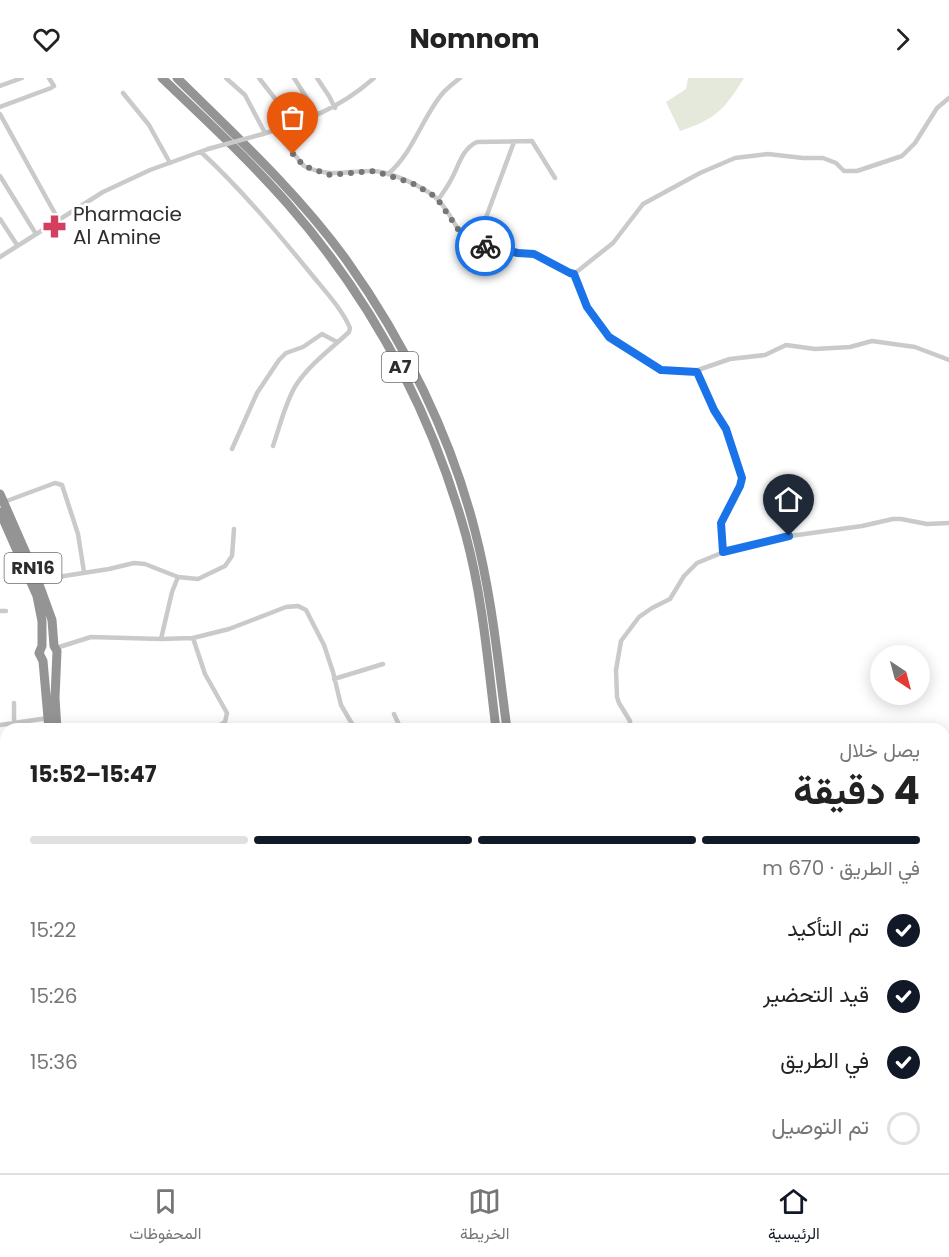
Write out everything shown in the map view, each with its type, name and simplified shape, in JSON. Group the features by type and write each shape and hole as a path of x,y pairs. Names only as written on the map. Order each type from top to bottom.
{"highway":[{"name":"A7","path":"162,78 260,174 318,240 360,297 409,383 434,443 466,537 484,632 495,723"},
{"name":"A7","path":"177,78 286,188 346,260 393,330 444,441 475,529 493,617 506,723"},
{"name":"RN16","path":"1,503 6,534 37,596 42,621 42,646 39,654 43,661 48,723"},
{"name":"RN16","path":"1,503 39,583 52,620 56,651 57,723"},
{"path":"42,646 49,644 56,651 52,662 43,661"}],"street":[{"path":"0,86 22,78"},
{"path":"0,107 51,88 54,86 48,78"},
{"path":"226,78 245,95 264,133"},
{"path":"259,78 294,123"},
{"path":"294,78 317,114"},
{"path":"317,78 334,108"},
{"path":"0,256 115,185 208,149 274,130 334,108 357,94 374,78"},
{"path":"388,174 418,135 442,93 459,78"},
{"path":"123,93 149,125 170,163"},
{"path":"574,274 613,243 644,204 713,166 735,158 768,154 830,159 844,171 857,171 902,156 915,143 938,108 949,98"},
{"path":"0,114 58,219"},
{"path":"274,130 304,166 330,175 374,171 412,183 438,200 462,235 499,250 534,254 574,274"},
{"path":"438,200 462,156 470,146 477,142 534,142 555,178"},
{"path":"477,242 514,142"},
{"path":"201,152 234,182 265,216 347,322 350,330 314,364 296,385 273,446"},
{"path":"0,176 36,234"},
{"path":"0,219 17,245"},
{"path":"574,274 587,307 609,337 661,370 697,372 730,359 765,355 786,345 815,350 872,341 915,346 949,360"},
{"path":"232,449 257,393 283,355 303,347 322,334 337,342"},
{"path":"697,372 711,404 726,429 742,478 721,523 723,552"},
{"path":"1,503 55,483 62,484 78,534 84,572"},
{"path":"630,723 617,697 616,669 621,641 639,617 670,599 690,568 697,563 723,552 776,538 862,526 893,519 927,525 949,523"},
{"path":"39,583 84,572 140,563 178,577 194,580 203,578 228,564 232,556 234,529"},
{"path":"161,639 172,592 178,577"},
{"path":"56,651 91,637 193,638 229,629 286,608 298,606 306,610 319,635 329,657 341,705 352,723"},
{"path":"193,638 206,674 227,713 223,723"},
{"path":"334,679 383,664"},
{"path":"14,703 14,723"},
{"path":"394,714 398,723"},
{"path":"27,723 48,718"}],"shaded area":[{"path":"688,78 744,78 731,98 718,112 680,131 666,102 686,89"}],"way so far":[{"path":"293,154 304,166 330,175 374,171 412,183 436,197 462,235 485,246"}],"place":[{"name":"Pharmacie Al Amine","path":"55,226"}],"route":[{"path":"485,246 518,253 530,252 574,274 587,307 609,337 661,370 697,372 708,399 726,429 742,478 722,518 720,528 723,552 789,536"}]}
